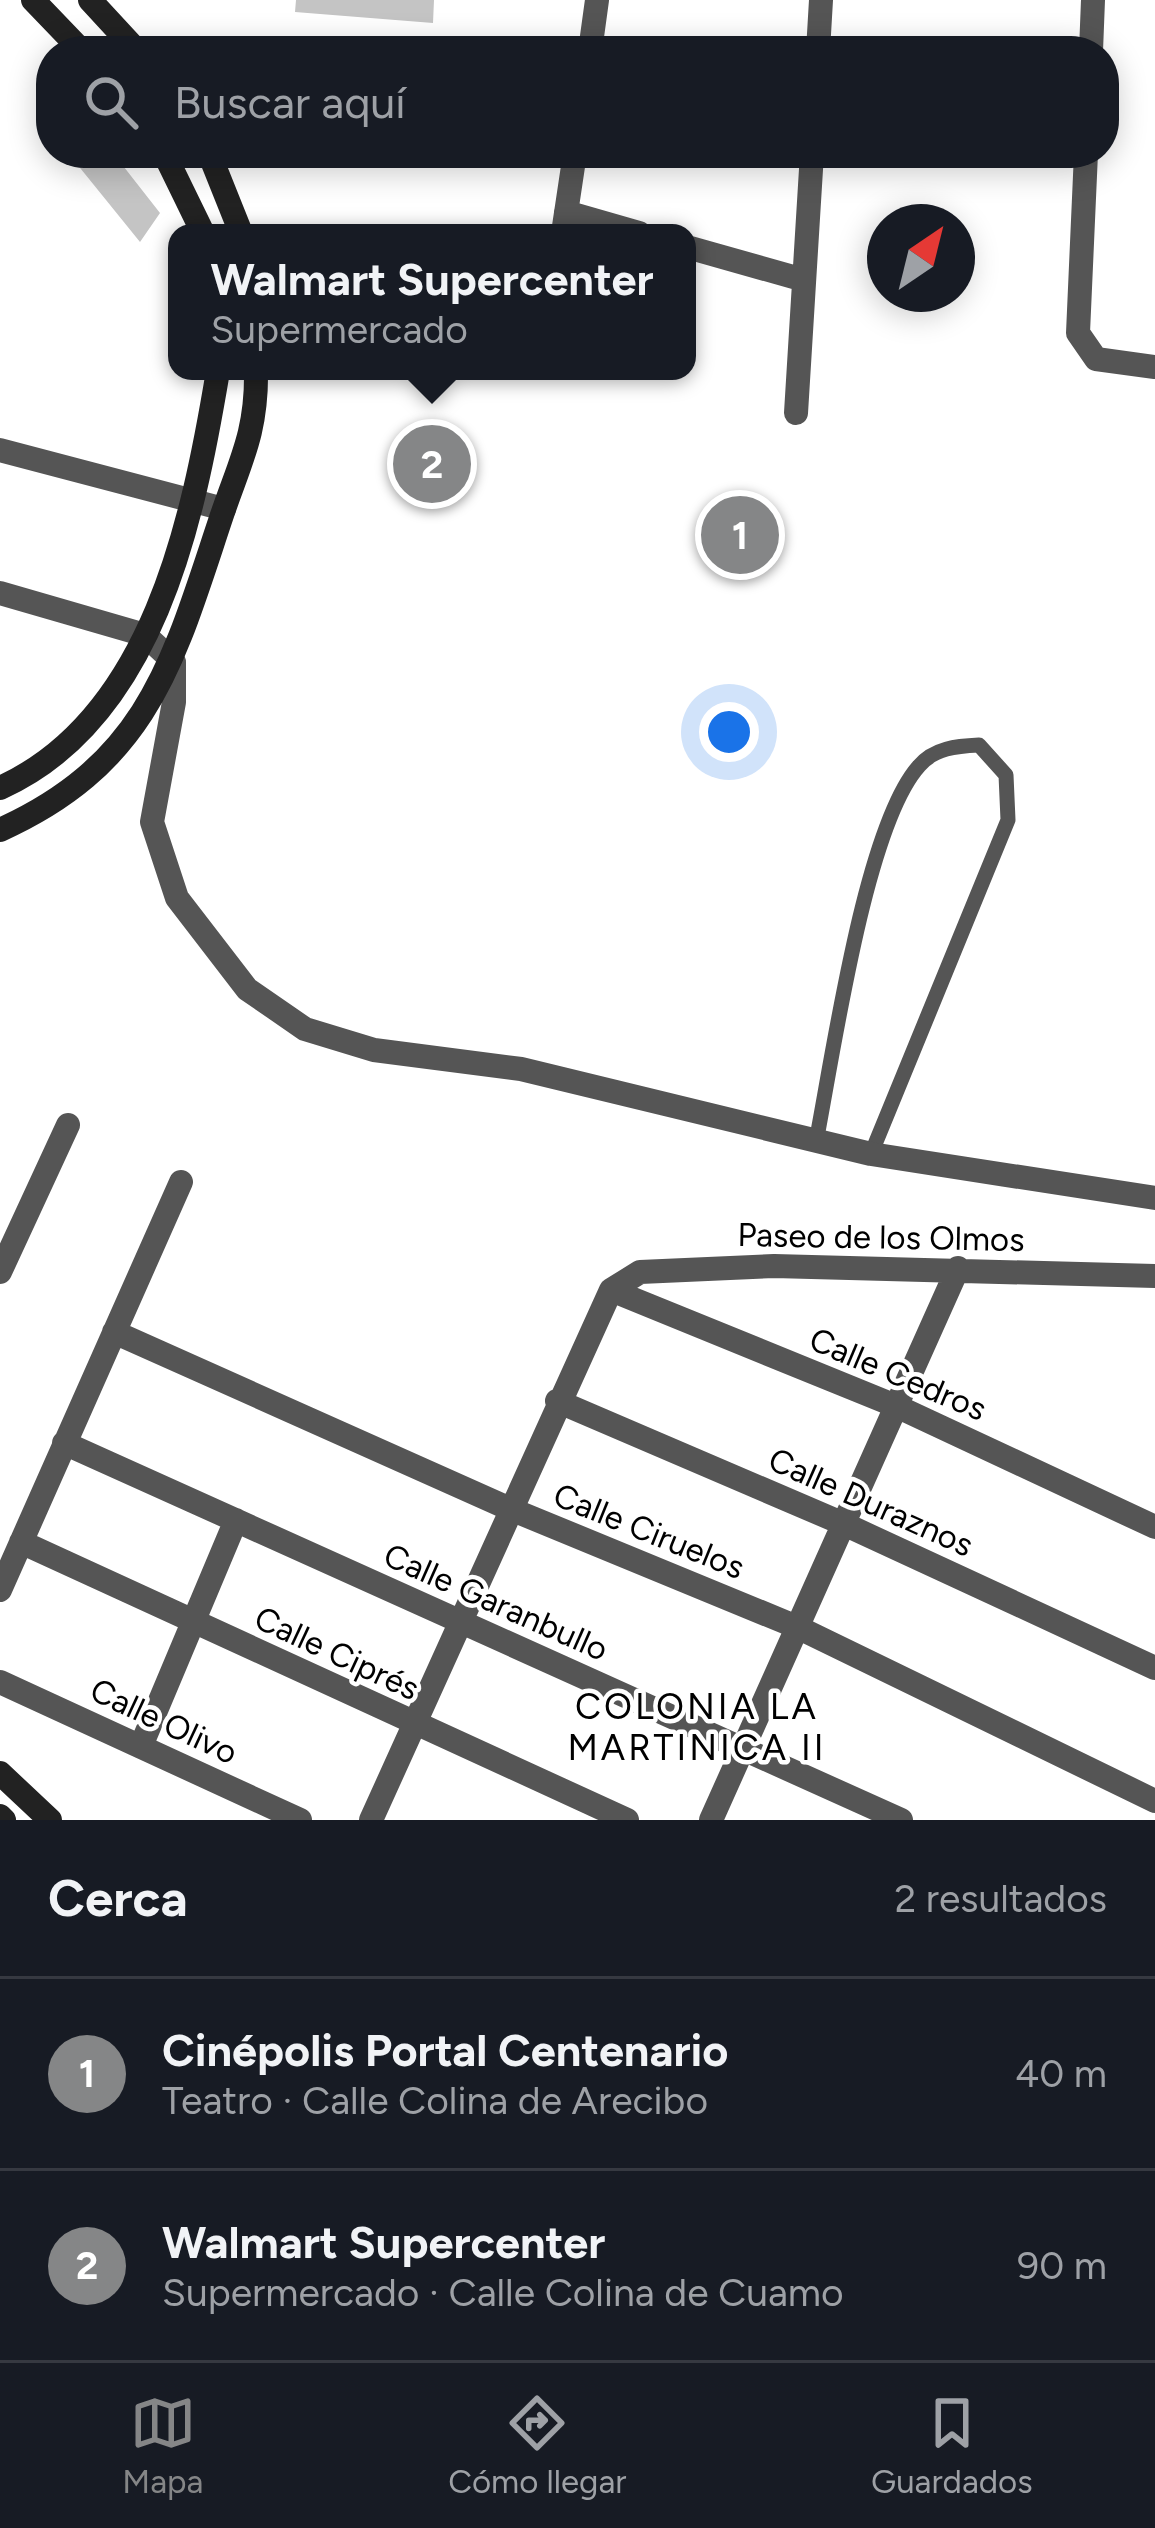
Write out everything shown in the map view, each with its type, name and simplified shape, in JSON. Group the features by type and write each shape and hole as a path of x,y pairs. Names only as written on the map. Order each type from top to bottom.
{"main road":[{"path":"33,0 68,36"},
{"path":"95,0 124,36"},
{"path":"172,168 201,224"},
{"path":"215,168 237,224"},
{"path":"0,788 39,768 90,724 145,635 192,502 216,380"},
{"path":"0,830 53,803 107,757 174,662 253,436 256,380"},
{"path":"0,1773 50,1820"}],"street":[{"path":"592,36 597,0"},
{"path":"819,36 821,0"},
{"path":"1092,36 1093,0"},
{"path":"564,223 573,168"},
{"path":"796,413 811,168"},
{"path":"1085,168 1078,333 1096,359 1155,367"},
{"path":"696,250 804,280"},
{"path":"0,450 224,509"},
{"path":"0,593 145,635 174,662 174,702 152,822 177,898 247,989 305,1029 374,1051 521,1069 871,1154 1155,1198"},
{"path":"0,1272 68,1125"},
{"path":"0,1590 181,1182"},
{"path":"711,1820 958,1268"},
{"name":"Paseo de los Olmos","path":"611,1290 640,1271 958,1268 1155,1276"},
{"path":"370,1820 611,1290"},
{"name":"Calle Cedros","path":"611,1290 896,1406 1155,1527"},
{"name":"Calle Ciruelos","path":"114,1332 508,1508 797,1627 1155,1801"},
{"name":"Calle Duraznos","path":"557,1401 844,1524 1155,1668"},
{"name":"Calle Garanbullo","path":"64,1443 901,1820"},
{"path":"141,1746 197,1623 236,1520"},
{"name":"Calle Ciprés","path":"21,1542 627,1820"},
{"name":"Calle Olivo","path":"0,1682 300,1820"}],"lane":[{"path":"815,1142 866,893 899,797 920,763 951,746 979,745 1006,775 1008,820 871,1154"}],"building":[{"path":"296,0 434,0 433,23 295,12"},
{"path":"80,168 125,168 160,213 140,242"}],"place":[{"name":"Walmart Supercenter","path":"432,464"},
{"name":"Cinépolis Portal Centenario","path":"740,535"}],"district":[{"name":"COLONIA LA MARTINICA II","path":"697,1726"}]}
